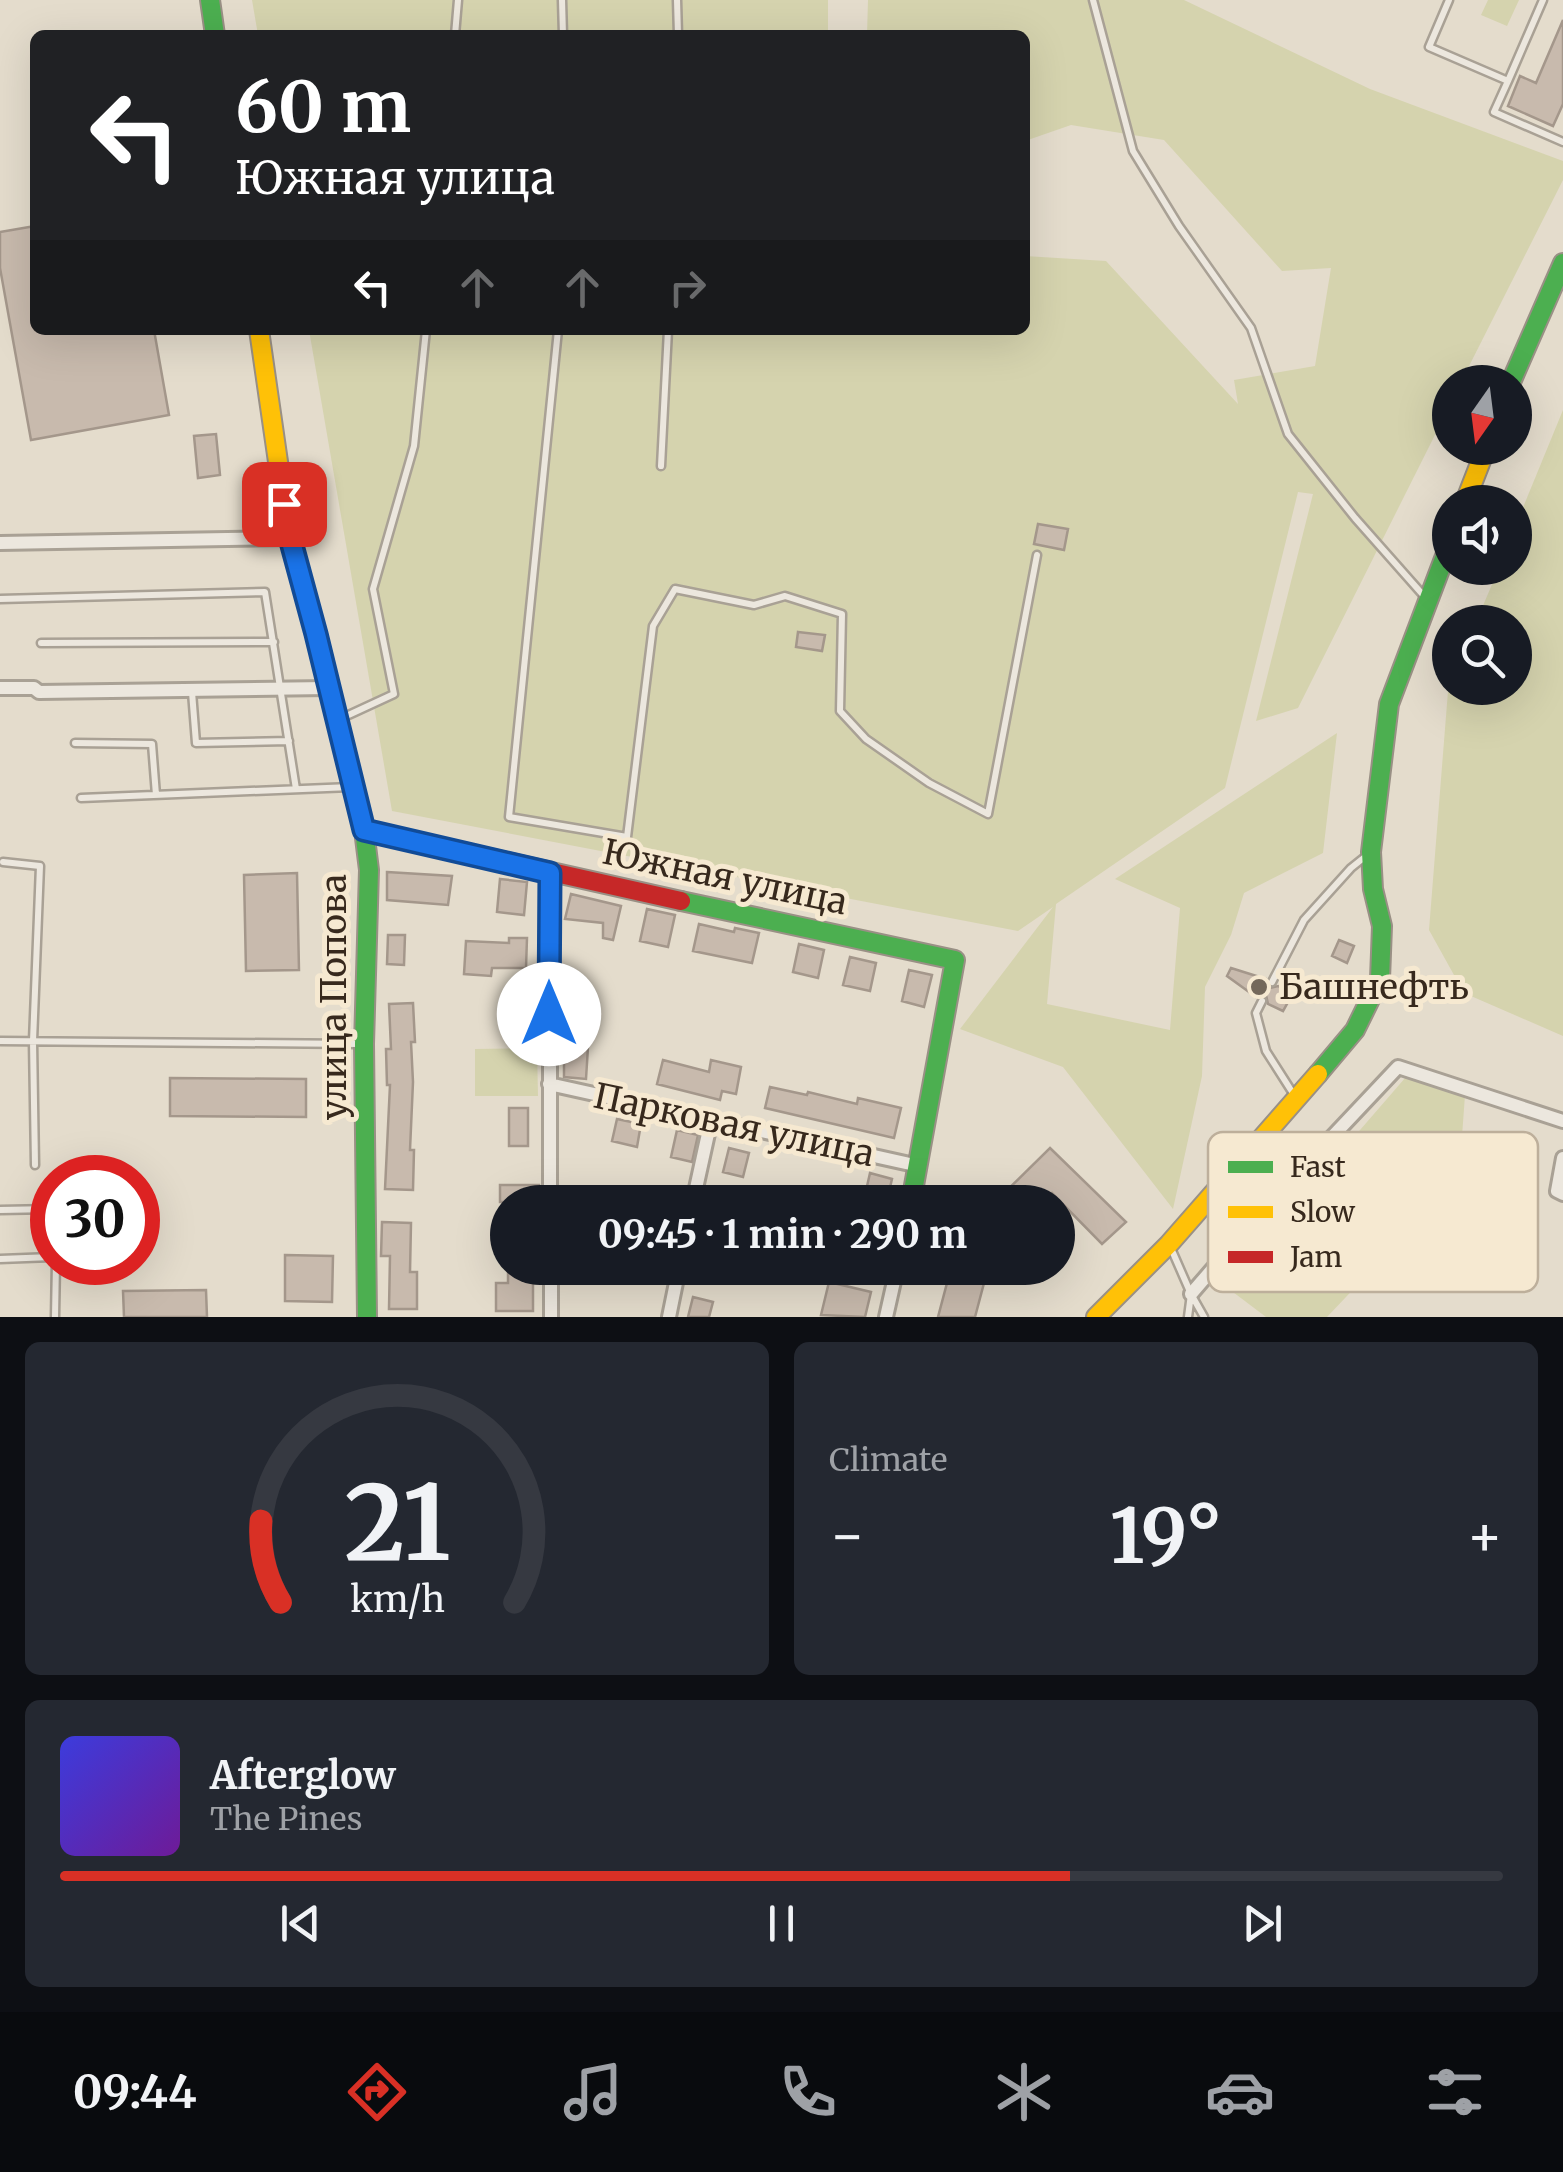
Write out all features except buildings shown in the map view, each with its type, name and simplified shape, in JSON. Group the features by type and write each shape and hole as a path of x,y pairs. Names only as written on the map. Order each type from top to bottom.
{"street":[{"path":"210,0 214,30"},
{"path":"1518,365 1563,263"},
{"name":"улица Попова","path":"260,335 290,538 364,830 369,870 364,1044 367,1317"},
{"path":"0,543 290,538"},
{"path":"1268,1132 1355,1030 1380,978 1382,926 1373,889 1371,852 1389,704 1434,585"},
{"path":"0,688 34,688 39,692 328,688"},
{"name":"Южная улица","path":"364,830 956,960 919,1166"},
{"path":"550,873 550,1185"},
{"path":"1337,1132 1398,1067 1563,1121"},
{"name":"Парковая улица","path":"548,1084 919,1166"},
{"path":"697,1185 710,1120"},
{"path":"1563,1158 1557,1191 1563,1194"},
{"path":"915,1185 919,1166"},
{"path":"1097,1316 1208,1200"},
{"path":"1191,1294 1208,1274"},
{"path":"551,1285 551,1317"},
{"path":"669,1317 676,1285"},
{"path":"886,1317 893,1285"}],"lane":[{"path":"455,30 458,0"},
{"path":"562,0 563,30"},
{"path":"677,0 678,30"},
{"path":"1093,0 1132,151 1251,328 1288,434 1428,601"},
{"path":"1449,0 1429,46 1508,81"},
{"path":"1543,0 1494,112 1563,142"},
{"path":"336,721 394,694 374,589 414,446 425,335"},
{"path":"558,335 509,816 628,837 653,626 675,589 754,604 785,596 842,614 840,711 866,739 929,783 988,814 1037,555"},
{"path":"661,466 668,335"},
{"path":"0,599 265,592 296,789"},
{"path":"41,643 274,642"},
{"path":"192,690 196,743 288,741"},
{"path":"75,743 152,744 156,795"},
{"path":"81,798 353,787"},
{"path":"1272,982 1304,920 1351,868 1371,852"},
{"path":"3,862 40,866 35,1155"},
{"path":"1262,1001 1256,1013 1266,1051 1297,1100"},
{"path":"0,1041 364,1044"},
{"path":"0,1210 30,1209"},
{"path":"1169,1244 1204,1317"},
{"path":"0,1259 30,1260"},
{"path":"54,1285 55,1317"},
{"path":"1188,1317 1191,1294"}],"shaded area":[{"path":"252,0 828,0 828,30 257,30"},
{"path":"868,0 1184,0 1370,89 1563,161 1563,180 1470,365 1432,365 1432,441 1298,708 1256,721 1313,494 1298,492 1225,788 1056,904 1047,1004 1170,1030 1180,908 1115,879 1337,733 1323,853 1244,893 1231,935 1205,987 1202,1076 1173,1209 1063,1067 960,1029 1053,907 1018,931 392,811 310,335 1030,335 1030,256 1106,261 1238,404 1234,380 1315,366 1331,268 1282,271 1164,140 1071,125 1030,139 1030,30 867,30"},
{"path":"1488,0 1519,0 1507,26 1481,15"},
{"path":"1563,410 1563,1036 1464,993 1429,930 1447,705 1532,705 1532,605 1483,605 1492,585 1532,585 1532,486"},
{"path":"537,1048 538,1096 475,1096 475,1049"},
{"path":"1412,1070 1465,1095 1462,1132 1358,1132"},
{"path":"1233,1292 1351,1292 1327,1317 1266,1317"}],"traffic: fast":[{"path":"210,0 214,30"},
{"path":"1518,365 1563,263"},
{"path":"1318,1074 1355,1030 1380,979 1382,926 1373,889 1371,852 1389,704 1434,585"},
{"path":"337,718 364,830 369,870 364,1044 367,1317"},
{"path":"681,901 955,960 914,1185"}],"traffic: slow":[{"path":"260,335 289,538 337,718"},
{"path":"1472,485 1479,465"},
{"path":"1267,1132 1318,1074"},
{"path":"1096,1317 1208,1200"}],"traffic: jam":[{"path":"364,830 681,901"}],"place":[{"name":"Башнефть","path":"1259,987"}],"route":[{"path":"284,504 364,830 550,873 549,1014"}]}
